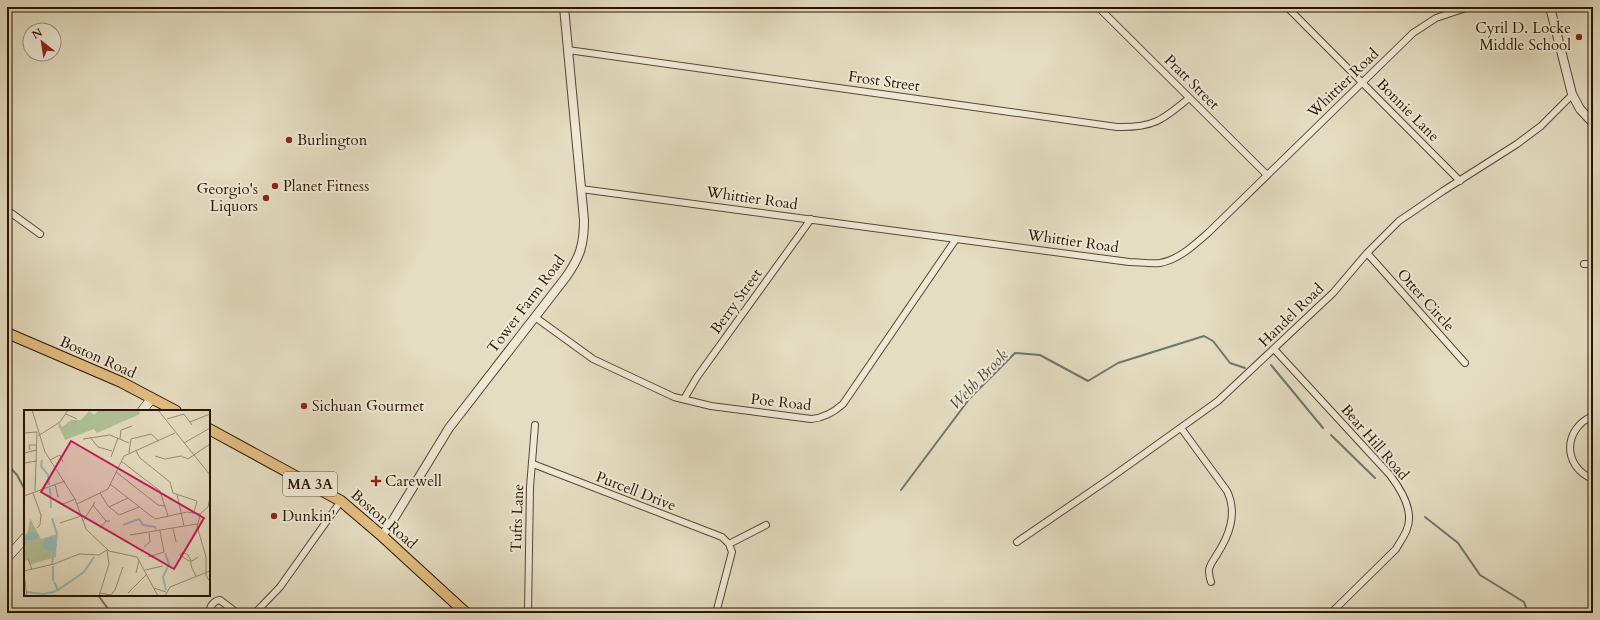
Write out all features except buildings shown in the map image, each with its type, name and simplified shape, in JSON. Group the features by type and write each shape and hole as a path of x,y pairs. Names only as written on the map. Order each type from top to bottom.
{"main road":[{"name":"Boston Road","path":"7,333 121,382 174,410"},
{"path":"143,410 152,398"},
{"name":"Boston Road","path":"210,430 341,501 382,536 466,613"},
{"path":"7,558 24,539"}],"street":[{"name":"Tower Farm Road","path":"382,536 449,428 566,277 579,256 584,234 564,7"},
{"name":"Pratt Street","path":"1098,7 1267,175"},
{"name":"Bonnie Lane","path":"1287,7 1460,181"},
{"name":"Whittier Road","path":"581,189 1129,262 1160,263 1171,260 1209,232 1413,33 1436,18 1469,7"},
{"path":"1550,7 1572,95 1580,109 1593,123"},
{"name":"Frost Street","path":"568,50 1117,127 1141,127 1156,122 1189,98"},
{"name":"Handel Road","path":"1017,542 1218,401 1333,294 1367,253 1399,221 1517,144 1541,126 1572,95"},
{"path":"7,210 40,234"},
{"name":"Berry Street","path":"684,399 697,377 811,219"},
{"name":"Poe Road","path":"535,317 593,359 674,397 711,406 820,419 835,411 855,387 956,239"},
{"name":"Otter Circle","path":"1367,253 1465,363"},
{"path":"1584,264 1593,264"},
{"name":"Bear Hill Road","path":"1274,349 1390,475 1404,498 1410,517 1404,536 1396,549 1331,613"},
{"path":"1593,416 1584,420 1576,428 1570,447 1571,457 1576,466 1583,474 1593,479"},
{"name":"Tufts Lane","path":"528,613 530,487 535,425"},
{"path":"1181,428 1227,491 1231,500 1232,519 1229,534 1210,565 1208,571 1211,582"},
{"name":"Purcell Drive","path":"533,464 722,538 729,544"},
{"path":"255,613 280,587 341,501"},
{"path":"716,613 732,552 729,544 766,524"},
{"path":"209,613 209,608 215,601 220,600 237,613"}],"waterway":[{"name":"Webb Brook","path":"901,490 970,398 1015,353 1040,355 1088,381 1118,363 1204,336 1213,341 1230,363 1245,368"},
{"name":"Webb Brook","path":"1271,365 1323,428"},
{"name":"Webb Brook","path":"1331,435 1375,478"},
{"path":"7,464 17,475 24,488"},
{"name":"Webb Brook","path":"1425,517 1458,543 1480,575 1524,602 1528,613"},
{"path":"99,596 111,613"}],"place":[{"name":"Cyril D. Locke Middle School","path":"1579,37"},
{"name":"Burlington","path":"289,140"},
{"name":"Planet Fitness","path":"275,186"},
{"name":"Georgio's Liquors","path":"266,198"},
{"name":"Sichuan Gourmet","path":"304,406"},
{"name":"Carewell","path":"376,481"},
{"name":"Dunkin'","path":"274,516"}]}
